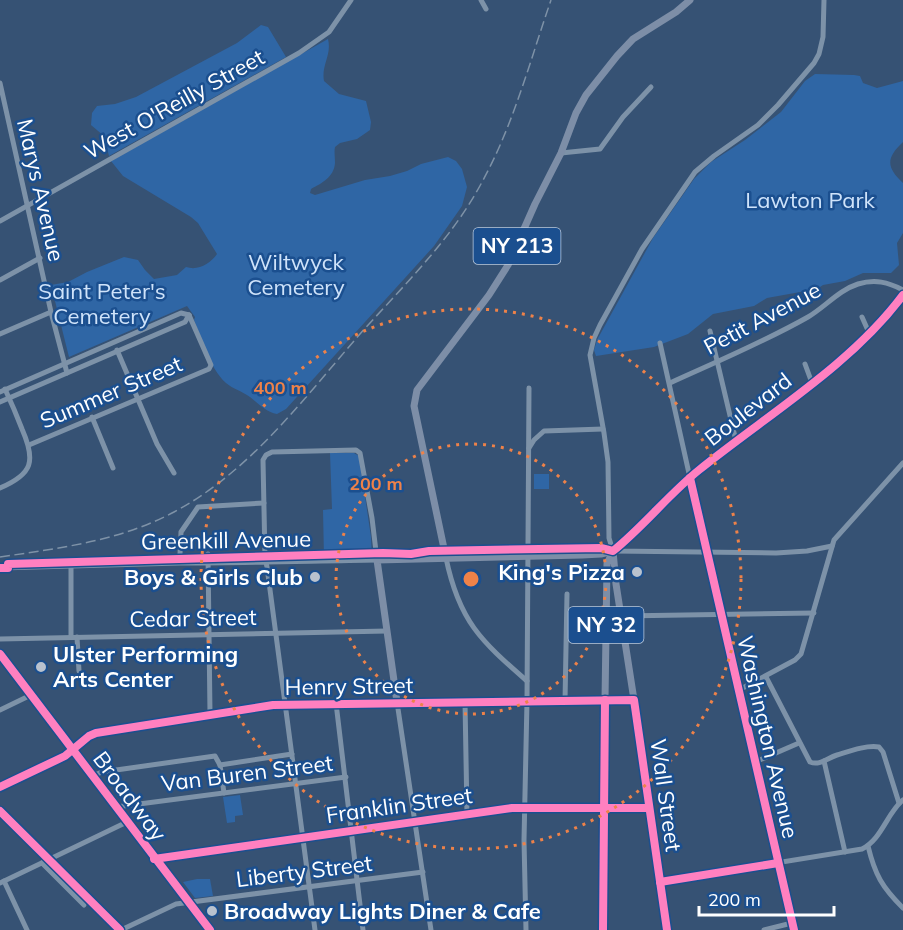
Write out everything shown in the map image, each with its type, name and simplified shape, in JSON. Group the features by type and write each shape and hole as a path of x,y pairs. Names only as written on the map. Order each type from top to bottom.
{"highway":[{"name":"Broadway","path":"0,654 210,930"}],"main road":[{"name":"NY 213","path":"446,558 414,406 417,390 501,277 561,153 576,113 594,85 617,56 643,32 676,12 690,0"},
{"name":"Boulevard","path":"613,551 690,478 870,335 903,295"},
{"name":"Washington Avenue","path":"690,478 793,927"},
{"name":"Greenkill Avenue","path":"377,560 601,554 613,551"},
{"name":"Wall Street","path":"613,551 634,700"},
{"name":"NY 32","path":"605,700 607,564 613,551"},
{"path":"377,560 397,702"},
{"name":"Henry Street","path":"72,750 89,736 103,731 284,704 634,700"}],"street":[{"name":"West O'Reilly Street","path":"0,221 299,53 329,32 351,0"},
{"path":"481,0 486,9"},
{"path":"613,551 609,538 608,462 590,354 594,338 642,249 695,172 758,125 814,63 823,37 824,0"},
{"name":"Marys Avenue","path":"0,83 51,312 67,373"},
{"path":"561,153 600,149 623,117 651,87"},
{"path":"0,280 40,258"},
{"name":"Petit Avenue","path":"670,383 718,363 807,318 842,292 859,284 873,281 885,282 903,290"},
{"path":"0,334 51,312"},
{"path":"0,402 9,398 67,373 117,351 185,322 189,315 181,313 3,390 9,398 31,452 28,469 15,482 0,488"},
{"name":"Summer Street","path":"29,445 207,369 211,365 189,315"},
{"path":"862,317 870,335"},
{"path":"710,331 736,441"},
{"path":"114,343 157,444 174,473"},
{"path":"660,343 690,478"},
{"path":"805,364 812,382"},
{"path":"526,930 529,388"},
{"path":"92,417 113,468"},
{"path":"529,449 534,440 544,431 603,429"},
{"path":"315,930 266,562 263,459 266,454 356,450 359,452 369,496 377,560"},
{"path":"739,690 766,677 801,654 832,546 840,531 903,463"},
{"path":"180,554 181,532 198,507 264,503"},
{"name":"Greenkill Avenue","path":"613,551 693,550 776,553 807,551 832,546"},
{"path":"208,554 210,714"},
{"path":"446,558 455,594 471,625 484,641 527,681"},
{"name":"Greenkill Avenue","path":"0,568 377,560"},
{"path":"71,566 74,637 79,670"},
{"path":"565,701 567,594"},
{"path":"621,616 814,613"},
{"name":"Cedar Street","path":"0,639 387,631"},
{"path":"660,882 844,852 868,846 901,802 883,752 879,747 866,747 814,764 810,762 766,677"},
{"path":"0,710 31,695"},
{"path":"603,930 605,700"},
{"name":"Wall Street","path":"634,700 667,930"},
{"path":"397,702 431,930"},
{"path":"465,702 467,814"},
{"path":"336,703 359,880 363,930"},
{"path":"755,762 799,742"},
{"path":"0,787 65,756 72,750"},
{"path":"220,765 292,754"},
{"path":"92,776 102,772 215,756 220,765 224,793"},
{"path":"824,761 844,852"},
{"name":"Van Buren Street","path":"116,807 346,777"},
{"name":"Franklin Street","path":"154,859 525,807 650,808"},
{"path":"27,930 2,882 127,822"},
{"path":"868,846 880,883 903,908"},
{"path":"42,863 84,905"},
{"name":"Liberty Street","path":"124,929 176,904 423,872"},
{"path":"764,930 793,927"}],"green space":[{"path":"261,25 268,27 286,57 109,156 104,136 91,125 92,113 97,106 115,104 136,97 237,43"},
{"name":"Wiltwyck Cemetery","path":"328,39 329,50 323,75 324,81 339,94 366,101 371,122 370,130 357,139 340,143 335,147 335,163 332,172 327,179 311,189 310,193 315,195 365,180 390,176 448,157 456,161 462,169 467,187 462,206 434,246 286,409 277,414 266,410 220,377 207,353 194,320 195,317 187,306 69,357 51,285 68,282 124,257 138,260 154,279 177,275 186,267 203,266 217,254 198,223 123,176 111,161"},
{"name":"Lawton Park","path":"815,74 860,76 863,83 877,88 903,81 903,142 893,153 890,162 893,172 903,183 903,233 897,243 899,265 891,273 863,273 845,281 823,285 817,289 767,298 754,306 713,314 688,334 654,347 596,356 594,350 597,340 653,238 694,179 711,162 745,140 781,112 805,81"},
{"path":"330,453 354,453 359,456 372,557 324,558 323,510 332,509"},
{"path":"534,474 549,474 549,489 534,489"},
{"path":"240,795 243,815 235,816 235,822 227,823 223,797"},
{"path":"210,879 213,896 195,898 183,882"}],"railway":[{"path":"0,557 111,537 153,522 202,495 228,476 275,432 426,261 470,203 503,139 551,0"}],"cycle path":[{"path":"0,568 8,568 8,564 411,554 429,551 601,548 613,551 699,470 834,367 859,344 903,295"},
{"path":"690,478 794,930"},
{"path":"0,654 210,930"},
{"path":"603,930 605,700"},
{"path":"0,787 65,756 96,733 273,705 634,700 667,930"},
{"path":"154,859 512,808 649,808"},
{"path":"0,811 120,930"},
{"path":"660,882 778,863"}],"place":[{"name":"King's Pizza","path":"637,572"},
{"name":"Boys & Girls Club","path":"315,577"},
{"name":"Ulster Performing Arts Center","path":"41,667"},
{"name":"Broadway Lights Diner & Cafe","path":"212,911"}],"park label":[{"name":"Saint Peter's Cemetery","path":"102,304"}]}
